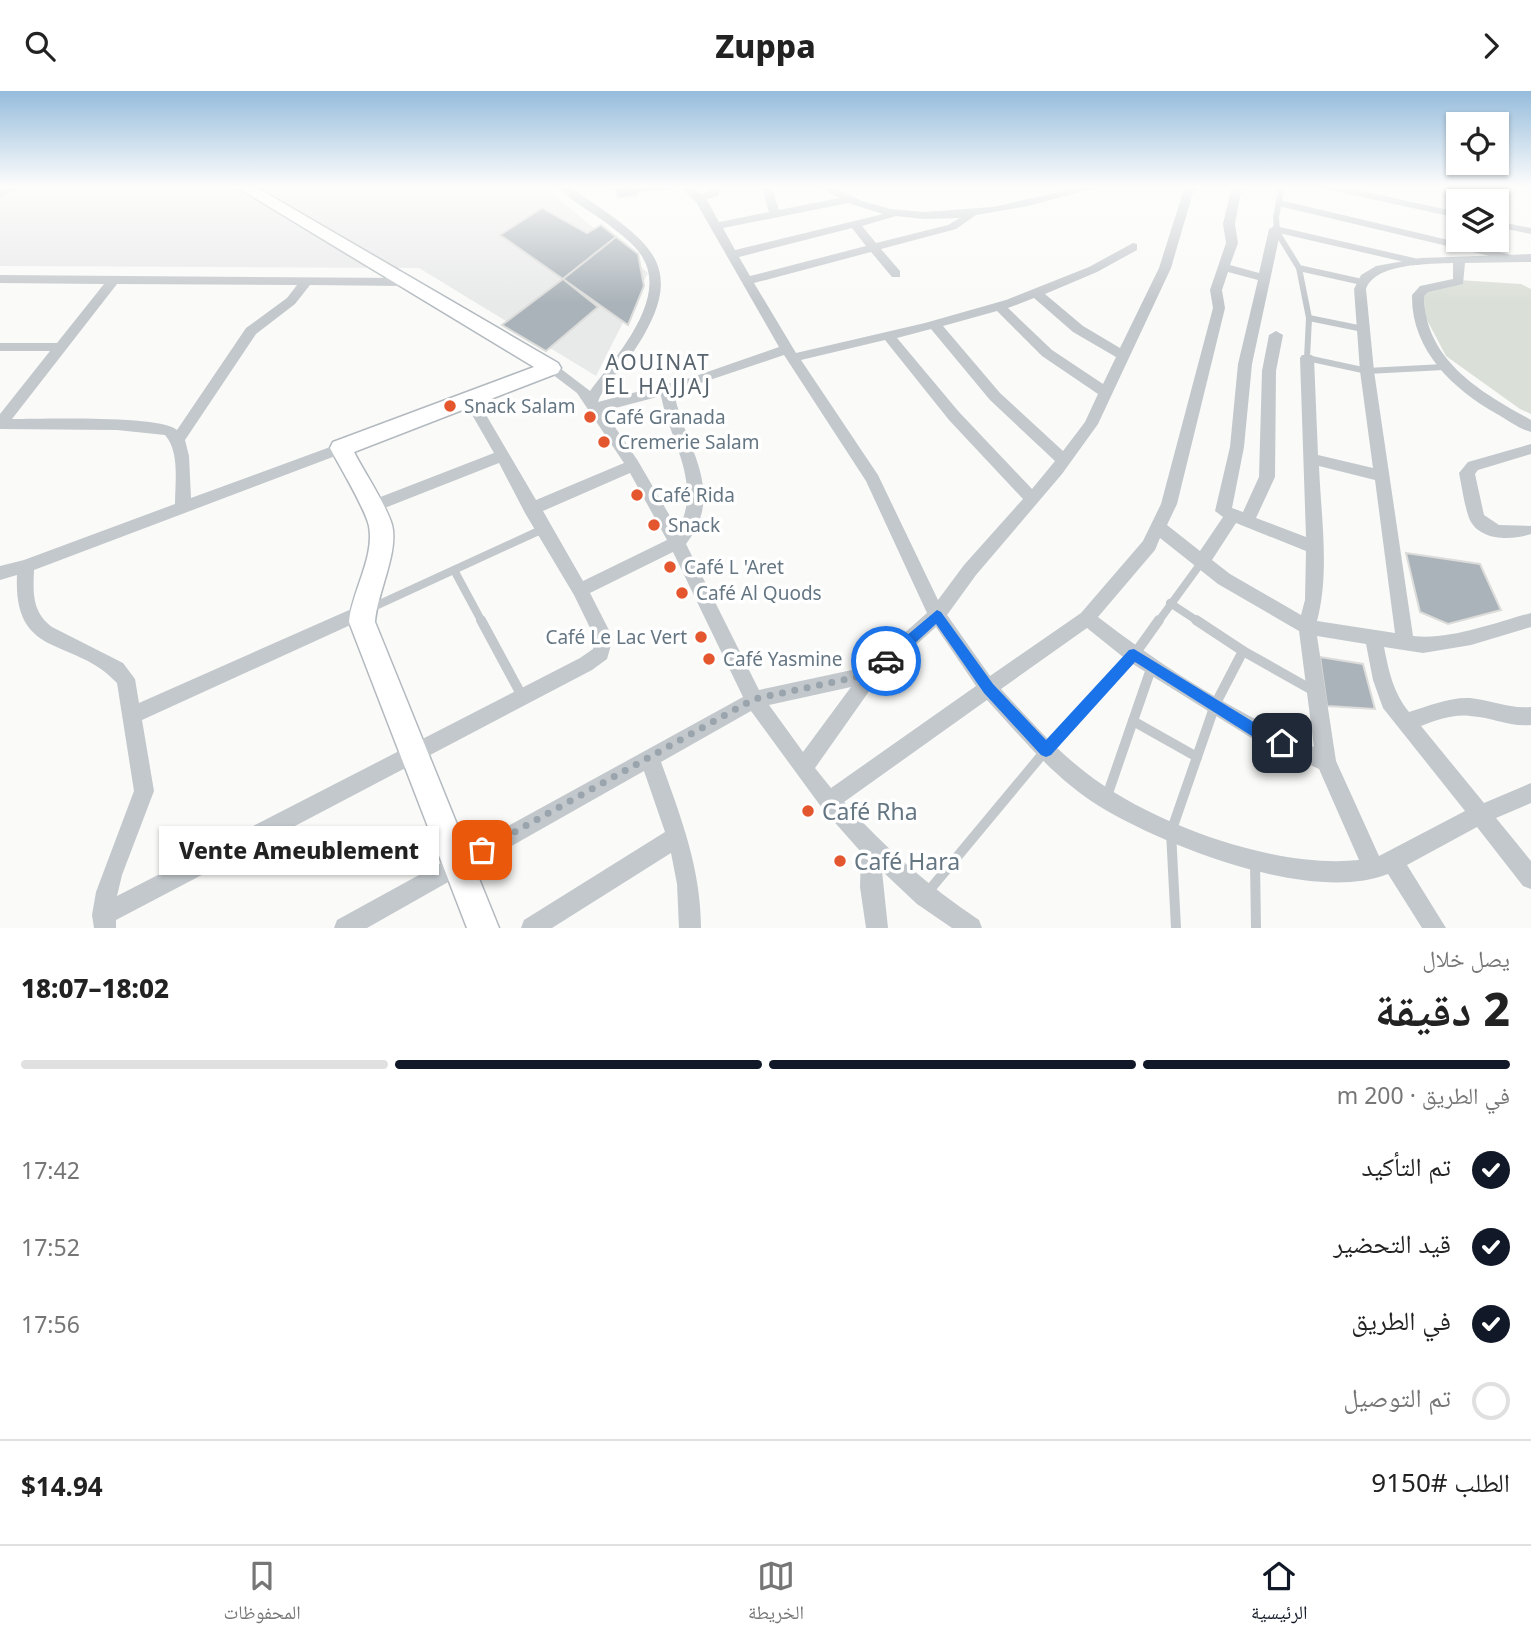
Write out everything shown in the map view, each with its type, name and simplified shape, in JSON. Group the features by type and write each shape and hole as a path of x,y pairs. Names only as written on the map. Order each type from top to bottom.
{"street":[{"path":"310,225 571,380 593,404 633,465 677,543 754,699 803,768 871,848 925,896 971,928"},
{"path":"593,404 642,328 656,295 655,269 645,252 612,225"},
{"path":"720,225 715,226 790,354 873,479 937,615 988,688 1046,750 1106,799 1195,842 1299,870 1335,873 1383,865 1479,815 1531,793"},
{"path":"731,255 850,225"},
{"path":"855,225 896,274"},
{"path":"746,281 876,249 958,225"},
{"path":"803,768 871,674 937,615 970,570 1032,499 1091,424 1168,260 1178,225"},
{"path":"829,801 1087,618 1149,545 1159,528 1179,467 1219,308 1216,290 1232,243 1229,225"},
{"path":"1509,227 1531,231"},
{"path":"1275,229 1262,277 1245,363 1237,447 1223,511 1314,547"},
{"path":"593,404 667,389 790,354 935,325 1002,308 1101,268 1133,247"},
{"path":"1405,644 1367,370 1360,289 1362,282 1367,276 1387,267 1531,258"},
{"path":"1458,261 1460,281 1419,292 1417,300 1429,344 1444,367 1480,397 1531,427"},
{"path":"1223,267 1262,277"},
{"path":"0,279 405,282"},
{"path":"0,424 113,280"},
{"path":"178,440 251,331 291,301 306,282"},
{"path":"1038,295 1078,328 1122,355"},
{"path":"1002,308 1047,353 1107,392"},
{"path":"935,325 998,402 1064,460"},
{"path":"887,335 947,408 1032,499"},
{"path":"1200,563 1239,518 1267,477 1269,371 1276,335"},
{"path":"0,347 61,347"},
{"path":"1307,358 1314,547 1314,600 1307,627 1326,762 1383,865 1435,928"},
{"path":"0,573 26,566 551,368"},
{"path":"580,590 677,543 683,536 691,517 694,491 689,456 674,423 667,389"},
{"path":"104,922 586,664 604,648 604,638 580,590 470,399"},
{"path":"0,424 148,426 169,430 178,440 183,507"},
{"path":"341,448 380,524 382,536 362,612 362,622 483,928"},
{"path":"1529,531 1496,532 1481,523 1477,518 1468,473 1473,467 1531,449"},
{"path":"370,507 501,456"},
{"path":"1311,459 1382,476"},
{"path":"531,509 633,465"},
{"path":"1159,528 1200,563 1278,613 1307,627 1423,645 1471,637 1531,620"},
{"path":"26,566 29,615 36,626 118,669 126,679 144,791 141,807 111,878 104,922"},
{"path":"133,715 362,612"},
{"path":"1087,618 1134,655 1260,733 1326,762"},
{"path":"1374,639 1382,680 1390,702 1531,878"},
{"path":"345,928 754,699 871,674"},
{"path":"1404,722 1459,707 1514,718 1531,716"},
{"path":"649,757 677,837 689,885 690,928"},
{"path":"533,928 677,837"},
{"path":"871,848 870,887 877,928"}],"lane":[{"path":"1276,225 1282,243 1295,255 1299,268 1309,318 1307,358 1367,370 1444,367"},
{"path":"1372,225 1514,259"},
{"path":"1275,229 1421,263"},
{"path":"1299,268 1362,282"},
{"path":"1309,318 1363,329"},
{"path":"362,612 543,529"},
{"path":"925,896 1046,750 1134,655 1200,563"},
{"path":"454,570 522,696"},
{"path":"1170,603 1243,651 1314,691"},
{"path":"1176,928 1171,832 1215,705 1243,651"},
{"path":"1106,799 1152,665"},
{"path":"1133,721 1196,757"},
{"path":"1255,857 1256,928"}],"shaded area":[{"path":"0,225 590,225 648,273 596,376 419,268 0,266"},
{"path":"1458,280 1521,284 1531,289 1531,414 1446,356 1426,318 1423,288"}],"building":[{"path":"515,225 573,225 587,233 601,225 616,237 563,279 500,235"},
{"path":"616,237 638,254 644,286 628,325 563,279"},
{"path":"563,279 598,307 546,351 502,325"},
{"path":"1406,553 1480,564 1501,610 1448,624 1420,612"},
{"path":"1320,657 1363,664 1375,709 1327,706"}],"way so far":[{"path":"482,850 754,699 871,674 886,661"}],"place":[{"name":"Snack Salam","path":"450,406"},
{"name":"Café Granada","path":"590,417"},
{"name":"Cremerie Salam","path":"604,442"},
{"name":"Café Rida","path":"637,495"},
{"name":"Snack","path":"654,525"},
{"name":"Café L 'Aret","path":"670,567"},
{"name":"Café Al Quods","path":"682,593"},
{"name":"Café Le Lac Vert","path":"701,637"},
{"name":"Café Yasmine","path":"709,659"},
{"name":"Café Rha","path":"808,811"},
{"name":"Vente Ameublement","path":"482,850"},
{"name":"Café Hara","path":"840,861"}],"district":[{"name":"AOUINAT EL HAJJAJ","path":"658,374"}],"route":[{"path":"886,661 937,615 988,688 1046,750 1134,655 1260,733 1282,743"}]}
